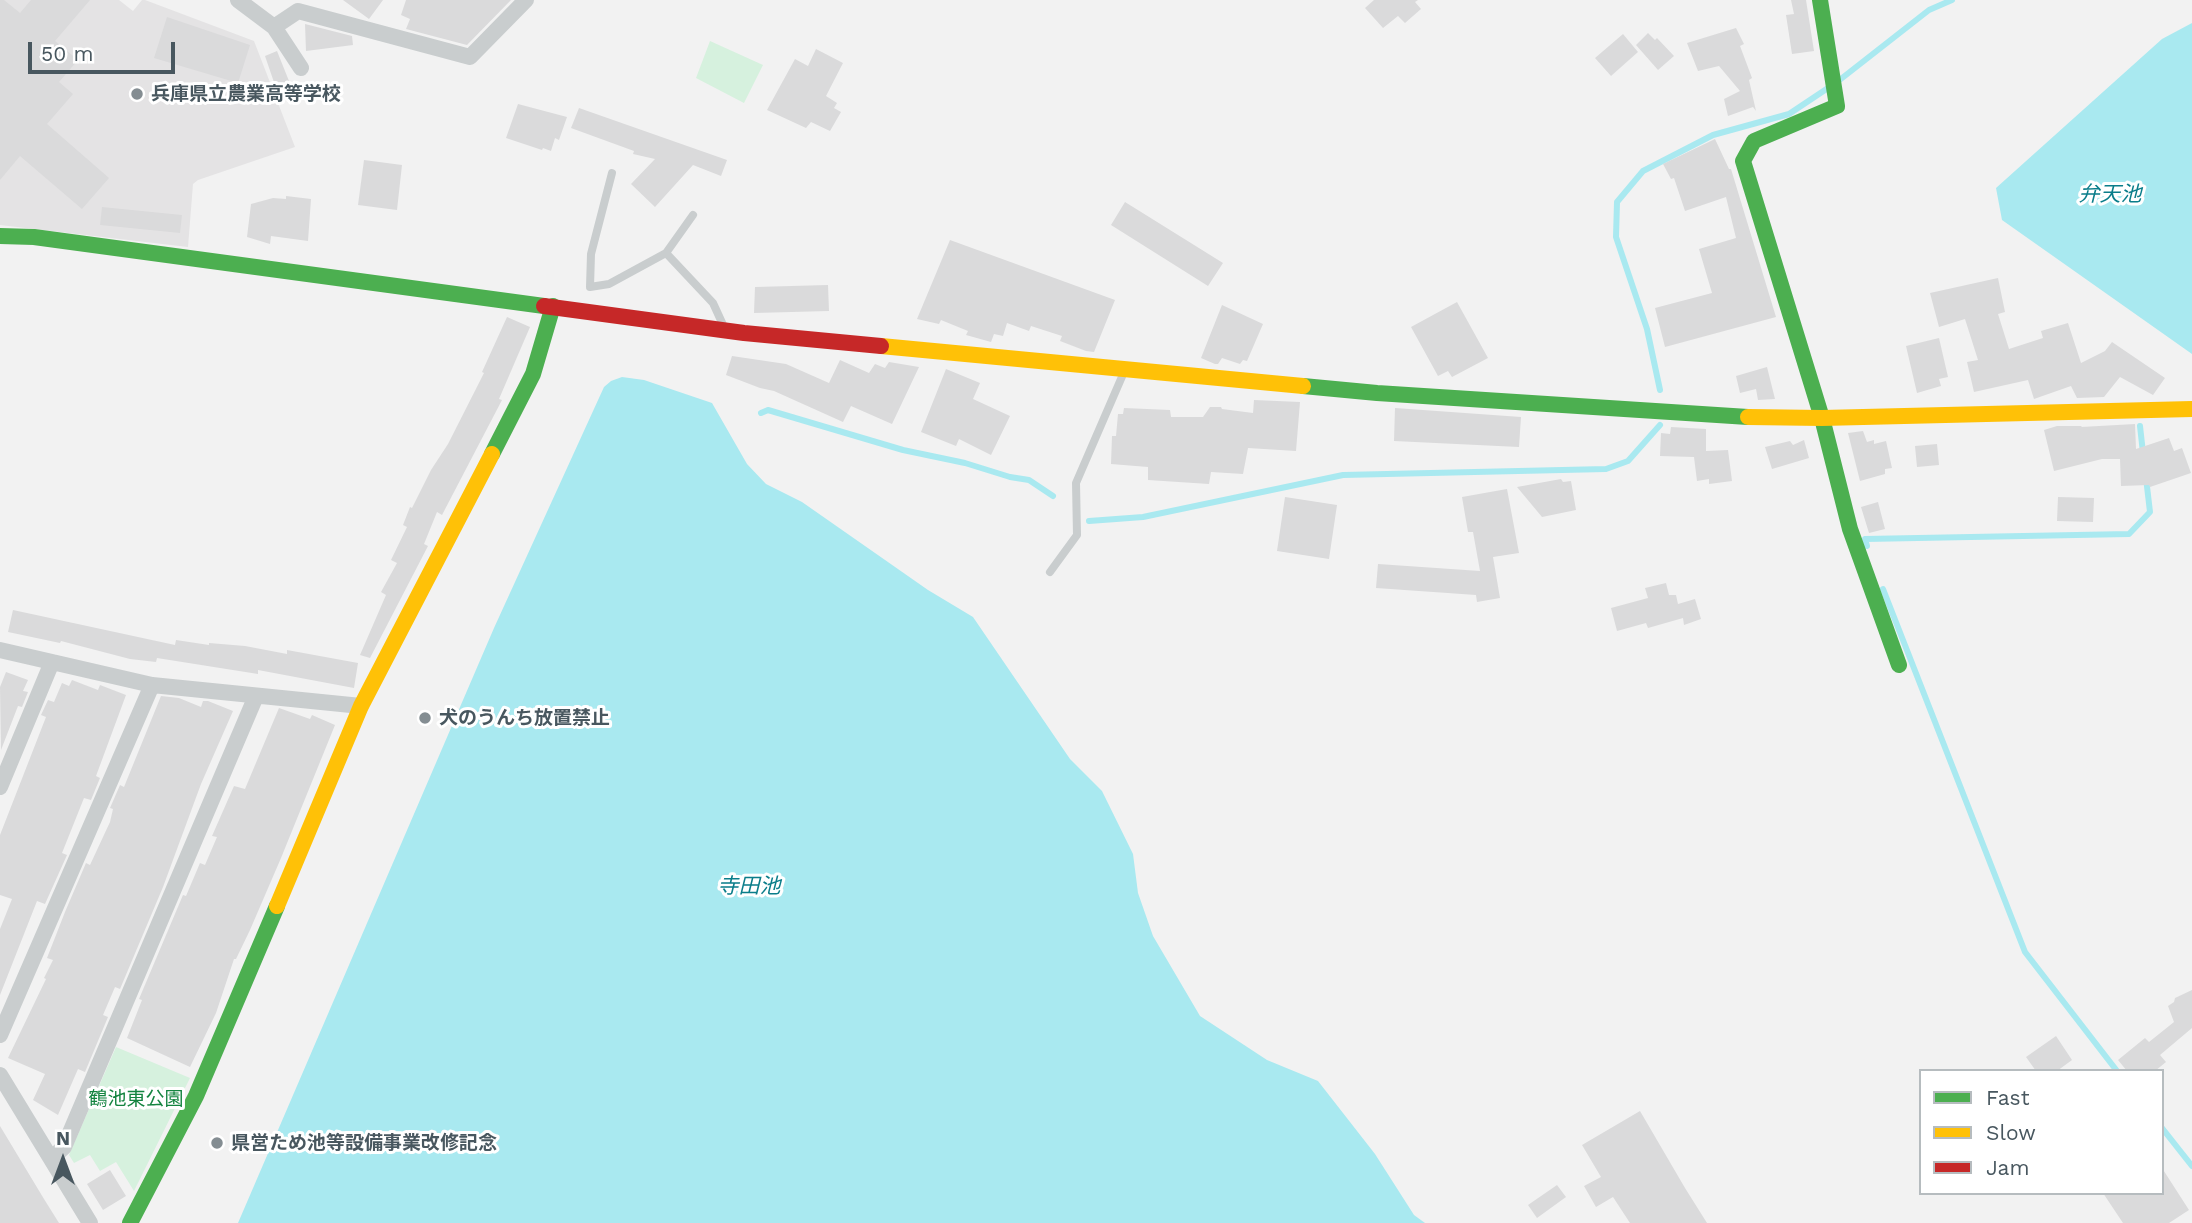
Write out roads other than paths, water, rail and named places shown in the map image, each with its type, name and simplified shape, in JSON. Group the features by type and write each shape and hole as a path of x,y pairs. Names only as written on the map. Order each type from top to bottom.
{"street":[{"path":"238,0 274,27 301,68"},
{"path":"274,27 298,11 470,57 526,0"},
{"path":"1820,0 1837,106 1754,141 1743,161 1822,418 1850,528 1899,665"},
{"path":"0,236 34,237 725,330 1390,394 1718,416 1822,418 2192,409"},
{"path":"130,1223 196,1096 361,706 533,373 553,306"},
{"path":"0,650 152,685 361,706"},
{"path":"0,787 52,662"},
{"path":"0,1035 152,685"},
{"path":"52,1158 64,1147 256,696"},
{"path":"0,1075 90,1223"}],"lane":[{"path":"612,173 591,254 590,287 609,284 666,253 693,215"},
{"path":"666,253 713,303 725,330"},
{"path":"1050,572 1077,535 1076,483 1125,369"}],"water":[{"name":"弁天池","path":"2192,23 2192,354 2002,220 1996,188 2162,39"},
{"name":"寺田池","path":"622,377 644,380 712,403 747,464 766,484 802,502 928,590 973,617 1070,759 1102,791 1133,854 1138,893 1153,936 1200,1016 1267,1060 1318,1081 1375,1154 1414,1215 1425,1223 238,1223 494,628 604,387"}],"waterway":[{"path":"1837,82 1929,10 1952,0"},
{"path":"1660,390 1647,329 1616,237 1617,202 1643,171 1713,135 1789,114 1828,88"},
{"path":"761,413 768,410 903,450 1029,480 1053,496"},
{"path":"1089,521 1143,517 1343,475 1606,469 1628,461 1660,425"},
{"path":"2140,426 2143,453"},
{"path":"1867,546 1865,539 2129,534 2150,512 2146,478"},
{"path":"1883,589 2025,952 2115,1069"},
{"path":"2164,1131 2192,1166"}],"place":[{"name":"兵庫県立農業高等学校","path":"137,94"},
{"name":"犬のうんち放置禁止","path":"425,718"},
{"name":"県営ため池等設備事業改修記念","path":"217,1143"}],"park label":[{"name":"鶴池東公園","path":"136,1099"}]}
